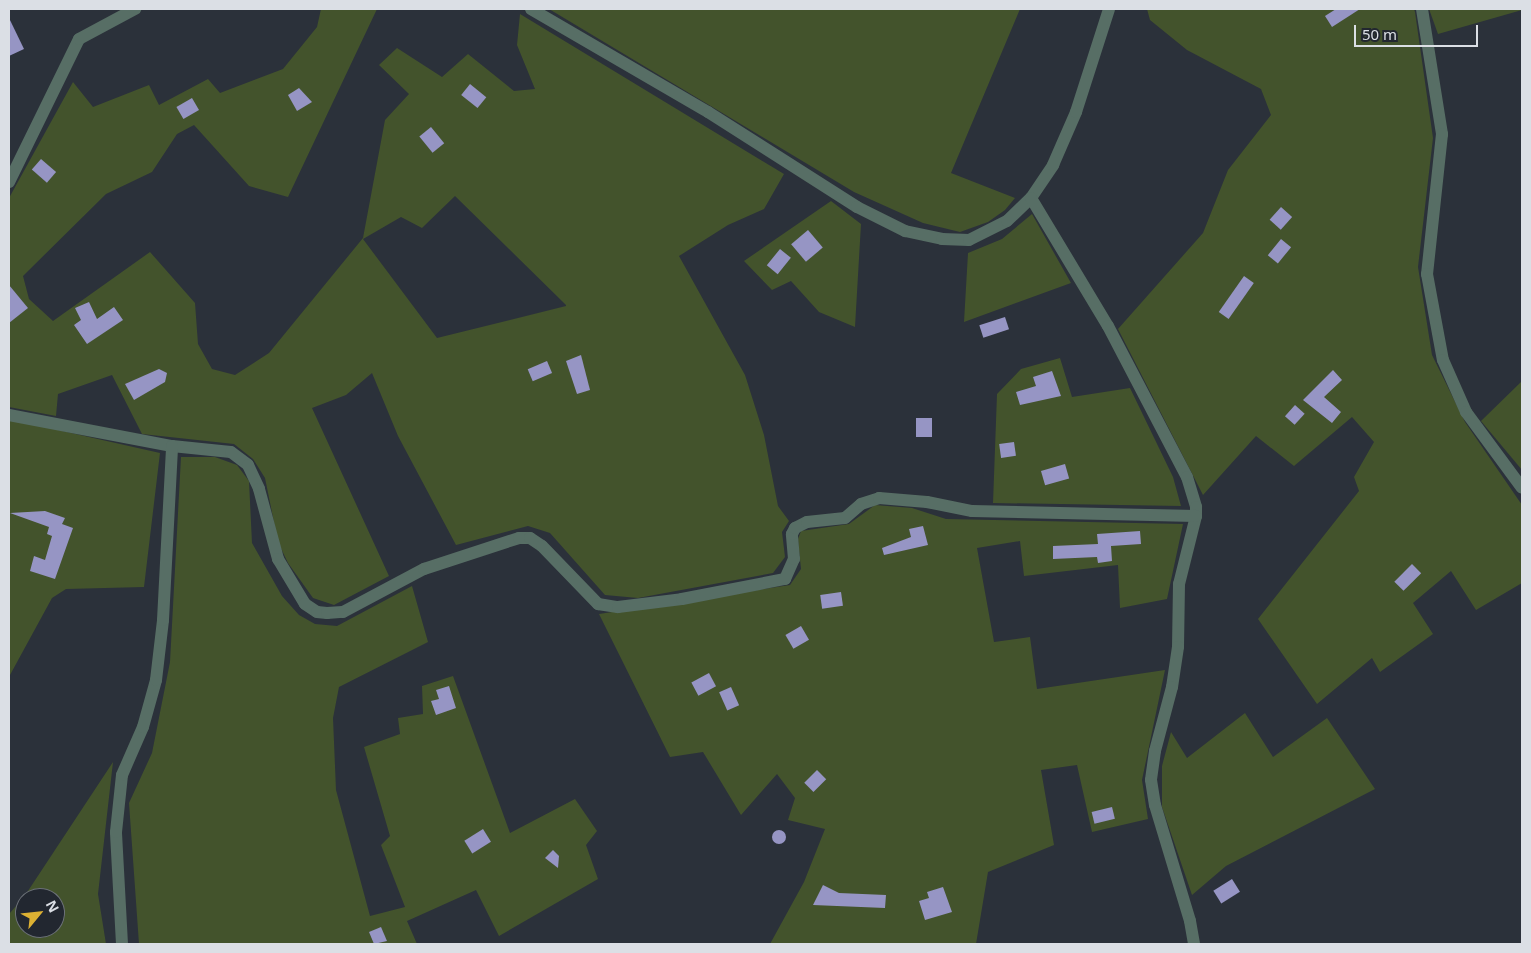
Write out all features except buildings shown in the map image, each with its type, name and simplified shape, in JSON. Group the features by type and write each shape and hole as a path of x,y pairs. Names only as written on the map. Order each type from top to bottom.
{"street":[{"path":"9,182 79,39 108,20 135,9"},
{"path":"531,9 708,112 857,207 905,231 942,239 969,240 1006,221 1031,198 1053,165 1076,112 1109,9"},
{"path":"1422,9 1442,134 1428,274 1444,360 1466,412 1522,488"},
{"path":"1031,198 1108,326 1159,422 1187,477 1196,516 1179,584 1178,647 1152,780 1155,805 1194,944"},
{"path":"9,415 172,446 231,452 248,464 259,489 278,559 305,604 317,612 327,613 343,612 424,569 519,538 530,538 542,546 598,604 618,607 682,599 785,579 794,560 792,534 795,528 807,522 845,518 861,504 879,498 927,502 972,511 1196,516"},
{"path":"122,944 116,832 122,775 143,727 156,680 163,620 172,446"}],"green space":[{"path":"321,9 377,9 288,197 249,186 194,125 177,134 152,172 106,194 23,276 29,299 53,321 150,252 195,303 198,344 212,369 235,375 269,353 363,238 385,120 409,94 379,65 397,48 442,77 468,54 514,91 535,89 517,45 520,14 784,174 764,209 728,225 679,256 745,375 764,435 778,506 789,521 782,532 785,557 773,573 638,598 605,595 550,533 528,526 456,545 398,436 372,373 346,395 312,408 389,576 334,605 313,598 288,563 278,542 265,478 253,459 234,444 142,434 112,375 58,394 56,416 9,407 9,198 73,82 93,107 149,85 159,105 208,79 220,93 283,69 317,27","holes":["455,196 566,305 437,338 363,239 401,217 422,228"]},
{"path":"549,9 1020,9 951,173 1015,198 1005,210 988,222 960,232 923,223 854,192"},
{"path":"1147,9 1414,9 1415,12 1433,138 1418,267 1432,355 1465,422 1522,505 1522,583 1476,610 1451,571 1413,603 1433,634 1380,672 1372,658 1317,704 1258,619 1359,491 1354,477 1374,442 1352,417 1294,466 1256,436 1203,495 1118,329 1203,233 1228,170 1271,115 1261,89 1187,50 1150,20"},
{"path":"1429,9 1522,9 1522,10 1438,34"},
{"path":"831,201 861,224 855,327 819,312 791,281 772,290 744,261"},
{"path":"1032,214 1071,283 964,322 968,253 1002,239"},
{"path":"1060,358 1072,397 1130,388 1173,477 1181,506 993,503 997,394 1021,369"},
{"path":"1522,381 1522,470 1481,421"},
{"path":"9,419 160,453 144,587 66,589 52,598 10,675"},
{"path":"181,457 215,457 237,465 249,481 252,543 282,596 299,615 315,624 337,626 412,586 428,642 339,687 333,718 336,790 370,916 405,907 381,845 390,836 364,747 400,734 398,718 423,714 422,686 453,676 510,833 575,799 597,831 586,845 598,879 499,936 476,890 407,921 417,944 139,944 129,803 152,753 170,662"},
{"path":"875,505 912,508 946,519 1183,524 1167,599 1120,608 1118,565 1024,576 1020,541 977,548 994,642 1030,637 1037,689 1165,670 1142,780 1148,819 1092,832 1077,765 1041,770 1054,845 988,872 976,944 770,944 804,882 825,829 788,820 795,798 777,774 741,815 703,752 670,757 599,614 790,585 801,569 798,539 801,531 849,524"},
{"path":"1245,713 1273,757 1327,718 1375,789 1226,866 1192,895 1162,807 1162,766 1171,732 1187,758"},
{"path":"113,762 98,894 106,944 9,944 9,914 15,907 15,938 65,938 65,888 30,888"}]}
